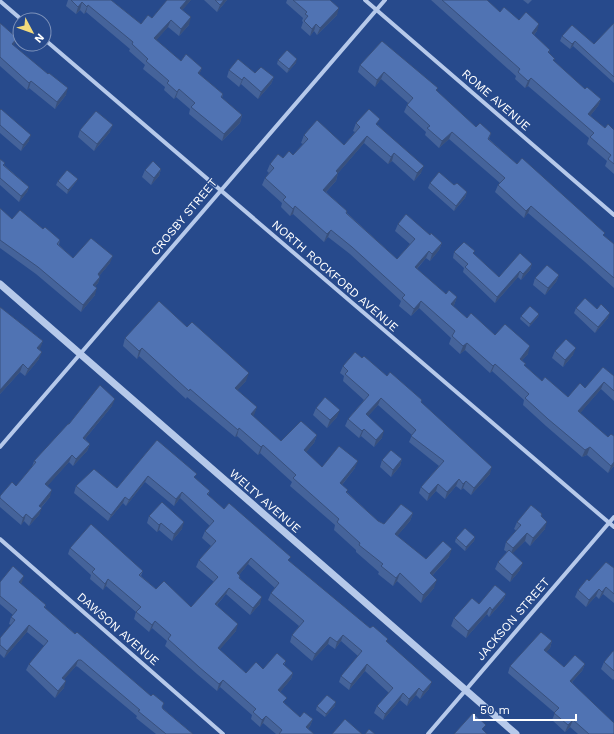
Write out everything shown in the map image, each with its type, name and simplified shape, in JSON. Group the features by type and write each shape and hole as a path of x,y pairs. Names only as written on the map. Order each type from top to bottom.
{"street":[{"name":"ROME AVENUE","path":"365,0 614,215"},
{"name":"CROSBY STREET","path":"0,447 385,0"},
{"path":"0,1 13,12"},
{"name":"NORTH ROCKFORD AVENUE","path":"52,46 614,528"},
{"name":"WELTY AVENUE","path":"0,284 516,734"},
{"name":"JACKSON STREET","path":"428,734 614,517"},
{"name":"DAWSON AVENUE","path":"0,539 223,734"}],"building":[{"path":"71,0 111,0 141,24 148,15 152,18 167,0 187,0 180,8 191,17 181,29 171,20 154,38 181,61 186,54 202,68 198,73 223,94 221,97 242,115 224,134 191,107 195,103 179,89 177,92 167,83 169,81 146,61 148,59 132,44 133,42 88,5 87,7 82,2 78,7"},
{"path":"215,0 224,0 220,5"},
{"path":"293,0 330,0 339,8 320,28 316,24 312,29 304,21 308,16 305,14 307,12"},
{"path":"442,0 487,0 500,12 504,7 519,20 526,12 539,24 532,33 550,50 548,52 555,59 553,60 585,89 587,87 601,99 588,114 605,128 608,124 614,130 614,164 608,159 611,155 590,137 594,133 531,78 528,81 518,72 520,69"},
{"path":"0,23 12,34 12,52 22,52 68,88 57,102 31,81 29,83 0,57"},
{"path":"614,23 614,77 575,41 572,44 562,36 572,25 594,44"},
{"path":"382,41 438,88 436,90 476,127 480,123 491,133 488,139 517,164 522,158 605,233 603,235 614,244 614,278 531,206 526,211 498,185 505,178 452,132 442,141 427,128 430,126 407,105 413,98 384,72 377,80 360,65"},
{"path":"287,50 297,59 289,69 278,60"},
{"path":"238,59 255,73 261,67 274,77 261,92 244,77 242,80 229,70"},
{"path":"1,109 31,135 23,145 0,125"},
{"path":"369,109 380,119 376,124 424,166 417,173 394,153 391,157 367,136 336,171 338,173 323,190 397,259 415,239 398,224 406,214 430,235 431,233 442,243 432,254 429,251 415,267 446,294 449,290 457,297 451,304 467,318 471,313 495,335 505,324 530,346 520,359 526,364 524,365 542,381 545,377 568,397 580,383 585,388 603,367 614,376 614,391 604,382 578,411 608,437 611,434 614,436 614,462 611,466 590,447 585,450 548,419 525,398 529,394 495,364 493,366 467,343 463,346 452,336 455,331 421,301 414,309 402,298 405,295 352,247 331,230 327,234 295,206 293,209 283,200 286,197 265,178 274,168 270,164 278,154 283,158 289,151 293,155 308,139 304,135 317,120 344,145 360,127 356,123"},
{"path":"96,111 113,125 97,144 80,130"},
{"path":"0,159 5,163 3,165 29,187 21,196 0,178"},
{"path":"153,161 161,169 154,178 145,170"},
{"path":"67,170 78,179 68,190 58,181"},
{"path":"439,172 454,185 457,183 467,192 456,206 430,183"},
{"path":"0,208 12,219 20,210 43,229 45,227 60,240 57,244 73,258 91,238 113,256 98,274 100,277 93,285 97,288 83,305 38,267 0,240"},
{"path":"464,242 475,251 473,253 499,277 520,253 532,264 523,274 520,271 497,297 465,267 468,264 454,252"},
{"path":"547,265 559,275 548,288 535,278"},
{"path":"585,298 597,309 601,304 610,313 598,327 576,308"},
{"path":"159,301 187,327 192,322 249,373 235,388 257,407 251,414 281,441 301,421 317,435 304,450 322,467 339,446 358,461 340,483 348,490 346,492 378,521 384,524 401,504 413,513 395,534 426,559 443,541 452,549 430,573 437,580 423,595 400,573 396,578 381,566 383,564 359,545 360,543 337,522 339,519 293,478 296,475 263,445 261,447 239,428 238,430 190,389 189,391 142,348 139,351 125,338"},
{"path":"530,306 539,314 530,324 521,316"},
{"path":"0,307 43,341 37,348 42,352 28,369 23,364 0,390"},
{"path":"566,339 576,348 565,360 555,351"},
{"path":"355,352 362,358 364,356 387,376 390,372 422,400 421,402 492,467 474,488 466,481 463,484 459,479 447,492 438,484 429,494 421,487 444,461 411,436 416,430 381,398 366,414 384,431 376,440 364,429 362,431 348,419 369,395 345,374 348,371 343,366"},
{"path":"100,385 115,399 83,438 90,444 76,459 72,455 45,484 52,490 39,506 42,508 32,519 26,514 23,518 0,498 0,496 12,482 16,486 36,462 34,461 69,424"},
{"path":"325,397 340,410 330,420 316,408"},
{"path":"157,440 197,474 194,477 210,491 207,494 224,509 229,503 291,557 288,560 370,628 373,626 388,639 386,641 432,682 423,692 419,688 409,699 403,693 385,714 377,706 393,688 367,664 351,684 341,676 362,651 343,635 337,642 330,637 315,654 292,635 304,621 271,593 279,583 251,558 237,573 240,576 239,578 262,597 253,608 229,588 215,604 238,624 218,648 246,673 256,662 263,669 277,653 286,661 283,664 293,673 278,690 287,698 283,702 300,717 304,712 313,719 306,727 314,734 279,734 282,730 266,716 262,720 253,712 256,709 223,680 219,684 199,667 168,639 171,635 155,621 152,625 136,612 141,607 108,579 105,584 92,572 95,569 70,548 91,524 143,571 139,575 156,589 164,581 191,607 218,577 199,560 216,541 205,531 214,521 182,492 176,499 148,476 129,500 125,497 111,515 76,486 94,469 117,488"},
{"path":"391,450 402,459 393,470 382,460"},
{"path":"162,502 184,522 174,534 161,523 159,525 149,516"},
{"path":"531,505 542,514 541,516 547,522 533,538 527,533 513,548 506,542 521,525 517,522"},
{"path":"465,528 475,537 466,547 456,538"},
{"path":"509,550 523,563 512,575 498,562"},
{"path":"606,562 614,568 614,594 606,587 602,592 599,589 589,600 578,590 587,579 589,581"},
{"path":"13,566 24,576 19,582 46,605 44,607 75,634 77,632 151,696 153,694 164,703 162,707 163,709 193,734 166,734 81,660 78,660 62,678 66,681 58,691 29,664 48,641 29,625 7,651 0,645 0,638 15,620 11,617 17,610 0,596 0,582"},
{"path":"495,585 506,594 492,610 490,607 468,631 454,618 472,598 479,604"},
{"path":"541,632 552,641 544,650 564,667 575,655 585,664 570,681 614,723 614,734 589,734 573,720 568,725 554,713 559,708 510,666"},
{"path":"614,651 614,671 604,662"},
{"path":"327,695 336,702 326,714 317,706"},
{"path":"473,713 486,725 482,729 487,734 454,734"},
{"path":"345,719 362,734 332,734"},
{"path":"369,729 375,734 365,734"}]}
